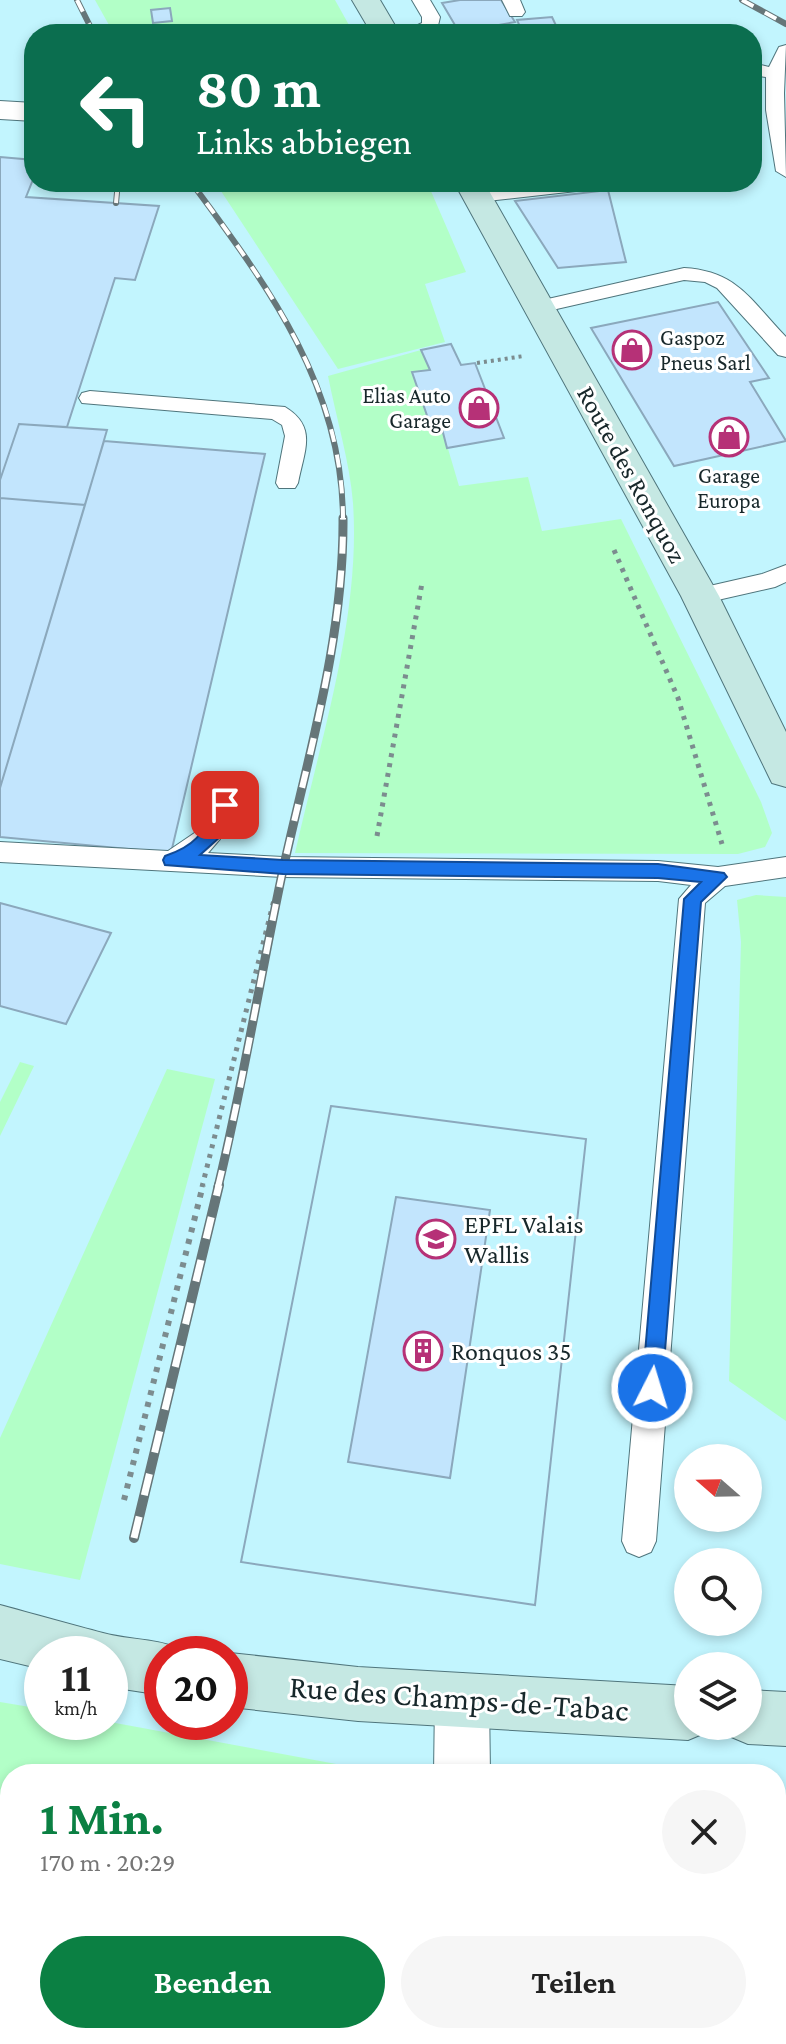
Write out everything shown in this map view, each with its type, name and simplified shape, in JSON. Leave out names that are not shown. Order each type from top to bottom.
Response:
[{"type":"street","points":[[366,0],[380,24]]},
{"type":"street","points":[[0,110],[24,111]]},
{"type":"street","name":"Route des Ronquoz","points":[[476,192],[700,596],[786,772]]},
{"type":"street","points":[[0,1632],[24,1638]]},
{"type":"street","name":"Rue des Champs-de-Tabac","points":[[248,1682],[358,1694],[674,1712]]},
{"type":"street","points":[[462,1700],[462,1764]]},
{"type":"street","points":[[762,1718],[786,1719]]},
{"type":"lane","points":[[421,0],[431,17],[431,24]]},
{"type":"lane","points":[[786,51],[776,74],[774,95],[786,171]]},
{"type":"lane","points":[[762,71],[776,74]]},
{"type":"lane","points":[[539,307],[684,274],[716,277],[786,350]]},
{"type":"lane","points":[[90,398],[277,412],[292,421],[296,436],[287,483]]},
{"type":"lane","points":[[700,596],[780,578]]},
{"type":"lane","points":[[171,860],[192,853],[214,832],[225,805]]},
{"type":"lane","points":[[0,852],[268,865],[658,871],[725,877],[786,867]]},
{"type":"lane","points":[[639,1541],[692,899],[725,877]]},
{"type":"path","points":[[477,363],[539,353]]},
{"type":"path","points":[[614,550],[678,698],[725,877]]},
{"type":"path","points":[[371,868],[422,583]]},
{"type":"path","points":[[124,1500],[278,883],[268,865]]},
{"type":"shaded area","points":[[0,0],[786,0],[786,1764],[0,1764]]},
{"type":"green space","points":[[95,0],[335,0],[348,24],[108,24]]},
{"type":"green space","points":[[222,192],[431,192],[466,272],[425,284],[445,342],[338,369]]},
{"type":"green space","points":[[421,350],[430,370],[412,373],[431,427],[441,425],[459,486],[528,477],[542,531],[621,519],[761,802],[772,833],[765,847],[738,854],[295,853],[336,679],[351,590],[353,503],[328,376]]},
{"type":"green space","points":[[756,895],[786,897],[786,1421],[729,1381],[741,942],[737,900]]},
{"type":"green space","points":[[20,1062],[34,1066],[0,1136],[0,1102]]},
{"type":"green space","points":[[167,1069],[215,1079],[80,1580],[0,1564],[0,1438]]},
{"type":"green space","points":[[0,1702],[24,1706],[24,1740],[128,1740],[128,1725],[144,1728],[144,1740],[207,1740],[336,1764],[0,1764]]},
{"type":"building","points":[[501,0],[515,22],[454,24],[442,3]]},
{"type":"building","points":[[170,8],[172,21],[153,23],[151,10]]},
{"type":"building","points":[[552,17],[555,24],[519,24],[517,20]]},
{"type":"building","points":[[0,157],[24,159],[26,197],[159,206],[135,280],[115,278],[67,427],[19,424],[0,480]]},
{"type":"building","points":[[608,192],[626,262],[558,268],[515,201]]},
{"type":"building","points":[[718,302],[769,378],[750,382],[786,441],[674,466],[591,328]]},
{"type":"building","points":[[451,344],[461,365],[475,363],[504,438],[447,448],[441,425],[431,427],[412,372],[430,370],[421,350]]},
{"type":"building","points":[[19,424],[107,430],[85,505],[0,498],[0,480]]},
{"type":"building","points":[[104,441],[265,454],[171,853],[0,837],[0,788]]},
{"type":"building","points":[[0,498],[85,505],[0,788]]},
{"type":"building","points":[[0,903],[111,933],[66,1024],[0,1006]]},
{"type":"building","name":"Ronquos 35","points":[[331,1106],[586,1139],[535,1605],[241,1562]],"holes":[[[396,1197],[490,1210],[450,1478],[348,1462]]]},
{"type":"building","name":"Ronquos 35","points":[[331,1106],[586,1139],[535,1605],[241,1562]]},
{"type":"railway","points":[[77,0],[89,24]]},
{"type":"railway","points":[[742,0],[786,24]]},
{"type":"railway","points":[[116,203],[117,192]]},
{"type":"railway","points":[[198,192],[272,299],[296,339],[315,381],[330,425],[340,471],[343,519]]},
{"type":"railway","points":[[218,1187],[284,865],[324,692],[338,606],[343,519]]},
{"type":"railway","points":[[134,1538],[219,1185]]},
{"type":"place","name":"Gaspoz Pneus Sarl","points":[[632,350]]},
{"type":"place","name":"Elias Auto Garage","points":[[479,408]]},
{"type":"place","name":"Garage Europa","points":[[729,437]]},
{"type":"place","name":"EPFL Valais Wallis","points":[[436,1239]]},
{"type":"place","name":"Ronquos 35","points":[[423,1351]]},
{"type":"route","points":[[225,805],[214,832],[192,853],[171,860],[283,867],[658,871],[718,877],[692,899],[652,1388]]}]
